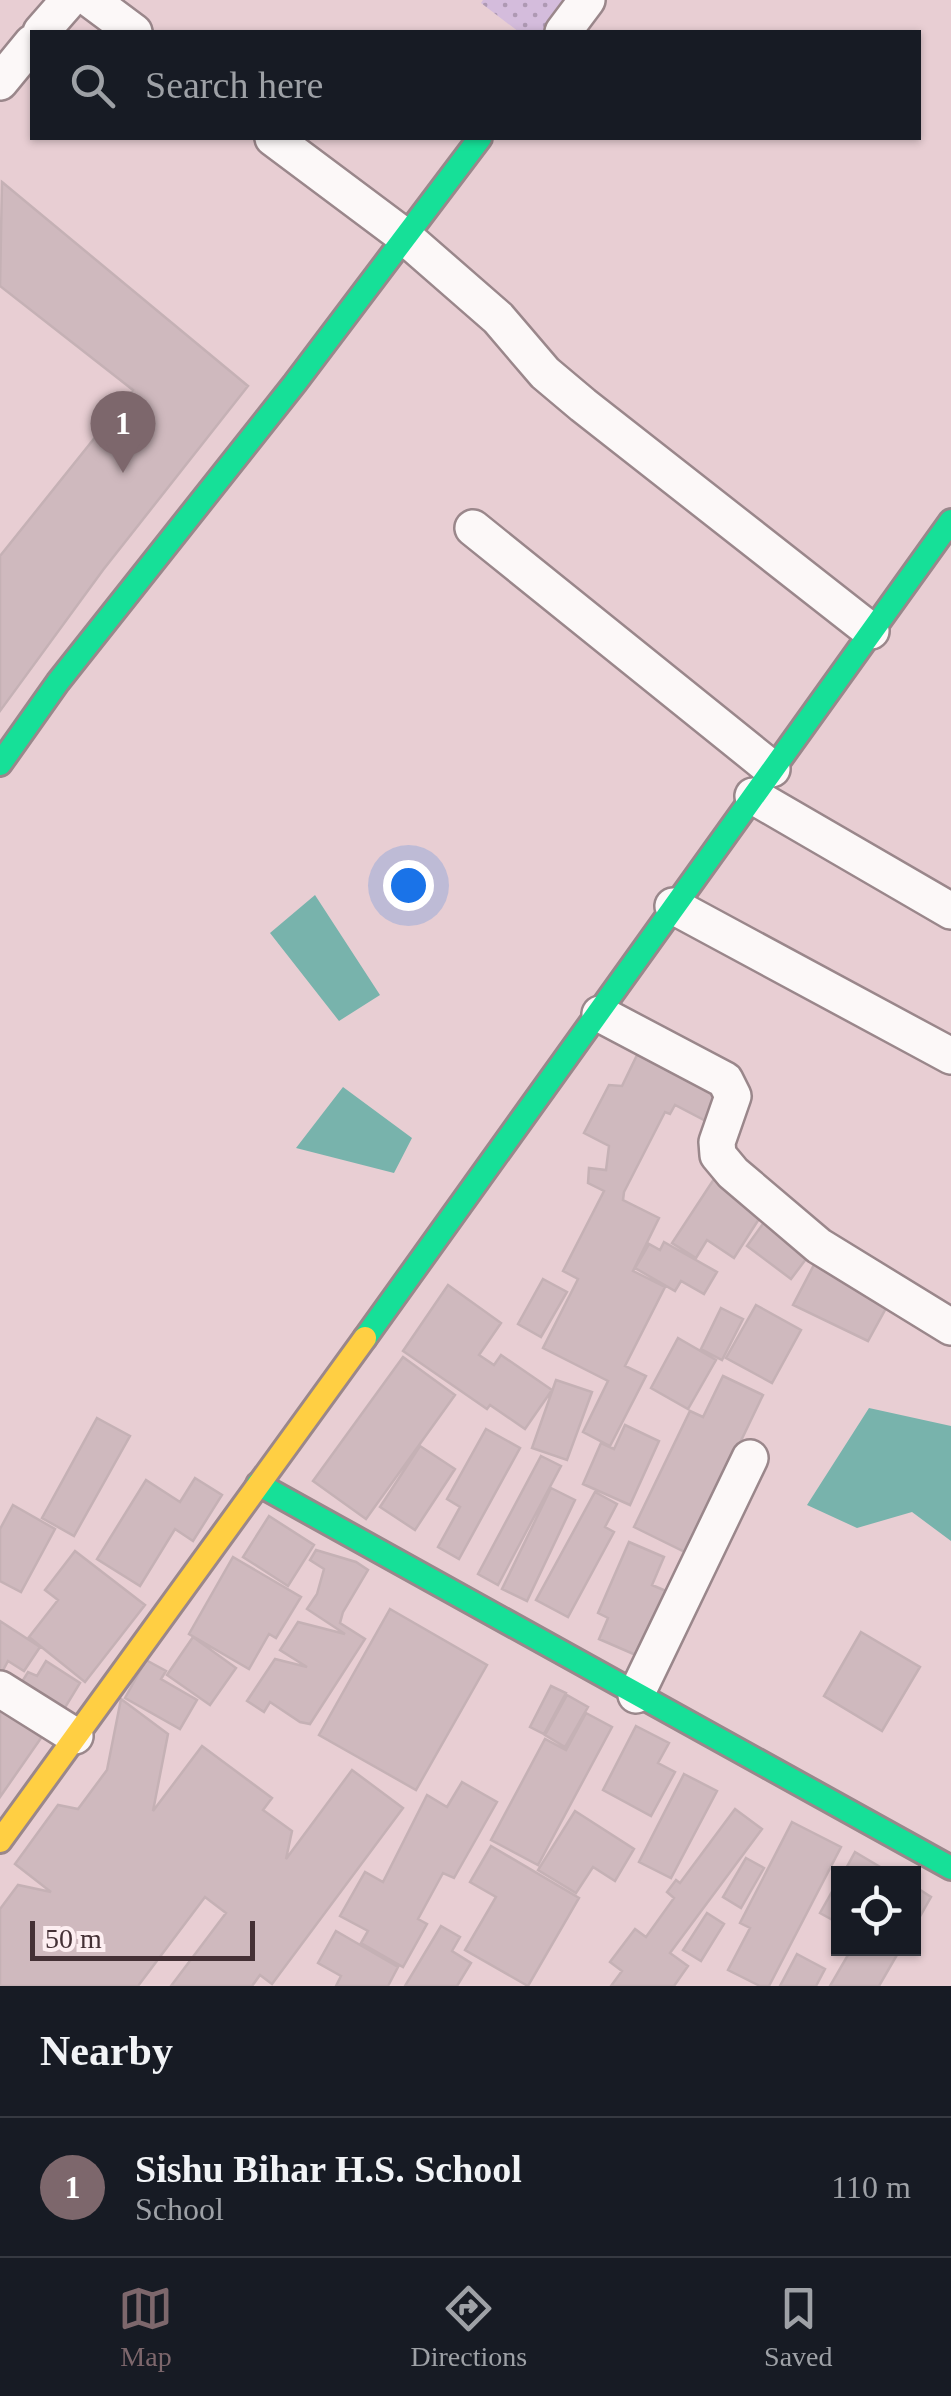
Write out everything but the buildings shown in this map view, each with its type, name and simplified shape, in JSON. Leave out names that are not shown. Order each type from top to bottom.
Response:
[{"type":"street","points":[[44,30],[68,0]]},
{"type":"street","points":[[90,0],[131,30]]},
{"type":"street","points":[[565,30],[588,0]]},
{"type":"street","points":[[0,82],[30,45]]},
{"type":"street","points":[[276,140],[404,236],[498,318],[545,373],[871,631]]},
{"type":"street","points":[[0,764],[58,682],[295,382],[478,140]]},
{"type":"street","points":[[0,1842],[949,526]]},
{"type":"street","points":[[473,528],[763,782],[951,910]]},
{"type":"street","points":[[673,906],[951,1056]]},
{"type":"street","points":[[600,1014],[725,1080],[733,1096],[717,1142],[723,1163],[818,1246],[951,1327]]},
{"type":"street","points":[[636,1695],[750,1458]]},
{"type":"street","points":[[258,1484],[951,1868]]},
{"type":"street","points":[[0,1689],[75,1736]]},
{"type":"shaded area","points":[[567,0],[544,30],[516,30],[481,3]]},
{"type":"water","points":[[315,895],[380,995],[339,1021],[270,933]]},
{"type":"water","points":[[343,1087],[412,1138],[394,1173],[296,1148]]},
{"type":"water","points":[[869,1408],[951,1426],[951,1541],[912,1512],[857,1528],[807,1505]]},
{"type":"traffic: fast","points":[[0,764],[58,682],[295,383],[478,140]]},
{"type":"traffic: fast","points":[[365,1338],[951,521]]},
{"type":"traffic: fast","points":[[258,1484],[951,1868]]},
{"type":"traffic: slow","points":[[0,1841],[365,1338]]},
{"type":"place","name":"Sishu Bihar H.S. School","points":[[123,473]]}]
